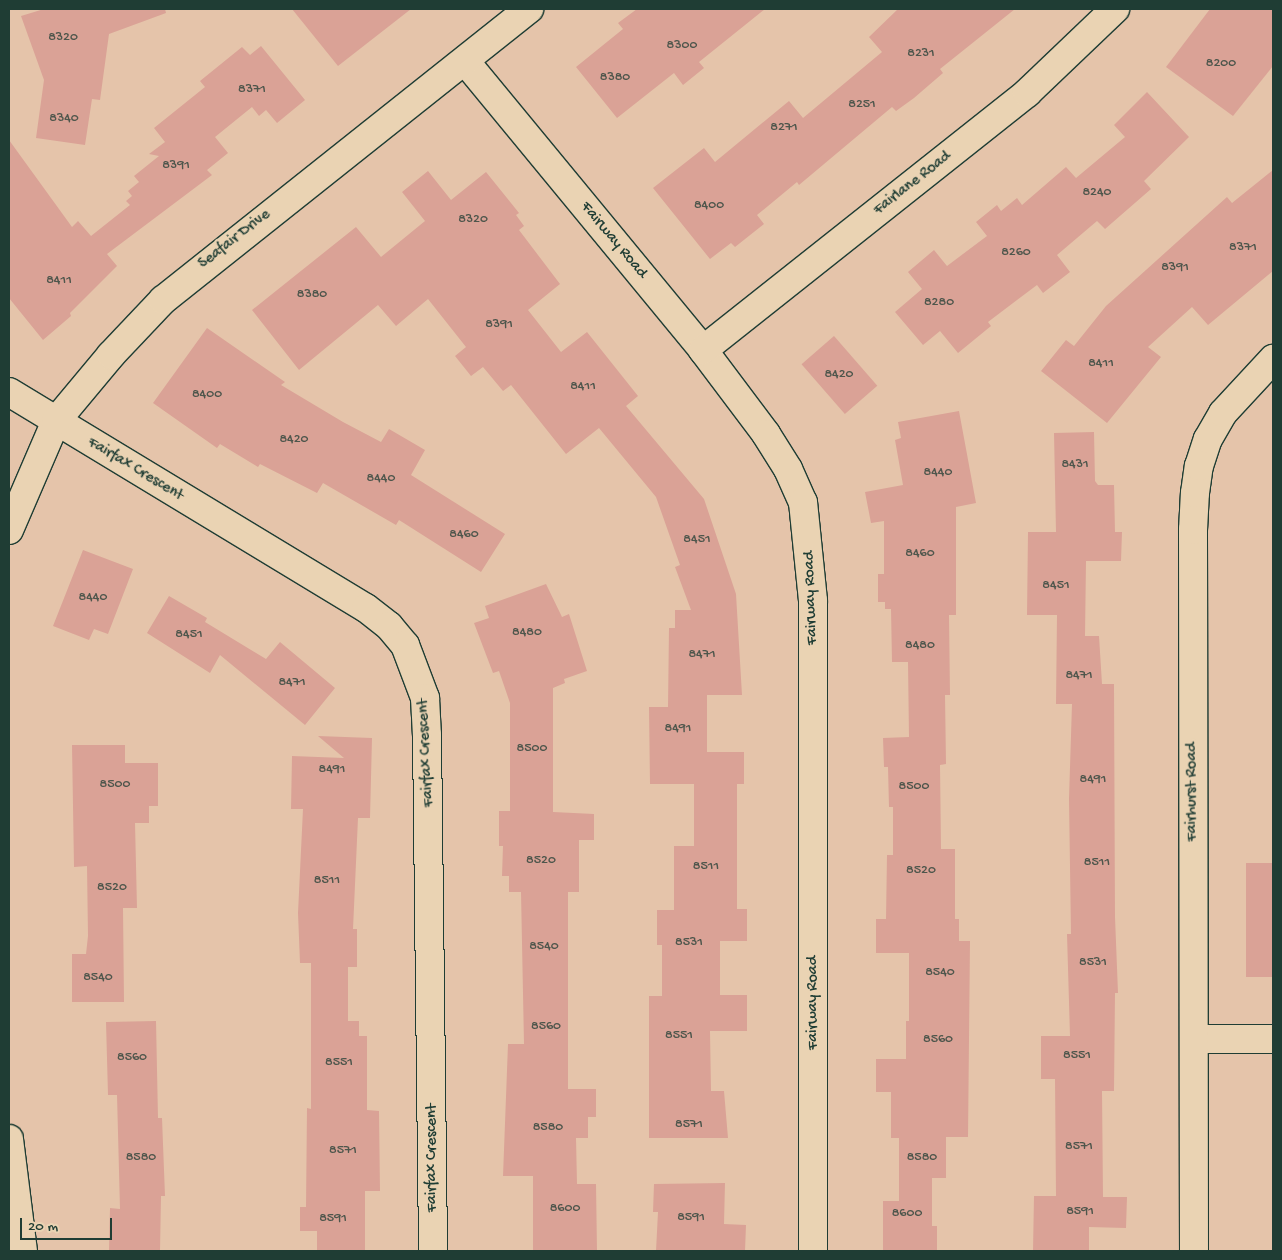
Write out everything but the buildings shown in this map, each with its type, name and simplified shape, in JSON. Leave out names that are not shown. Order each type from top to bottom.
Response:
[{"type":"street","name":"Seafair Drive","points":[[9,530],[56,422],[111,355],[177,288],[529,9]]},
{"type":"street","name":"Fairlane Road","points":[[703,350],[1027,93],[1115,9]]},
{"type":"street","name":"Fairway Road","points":[[465,61],[703,350],[788,469],[803,502],[808,529],[813,611],[813,1251]]},
{"type":"street","name":"Fairhurst Road","points":[[1194,1251],[1193,530],[1195,493],[1205,448],[1219,419],[1246,385],[1273,359]]},
{"type":"street","name":"Fairfax Crescent","points":[[9,392],[366,608],[389,626],[405,645],[417,670],[425,698],[429,790],[434,1251]]},
{"type":"street","points":[[1194,1039],[1273,1039]]},
{"type":"street","points":[[9,1139],[23,1251]]}]
